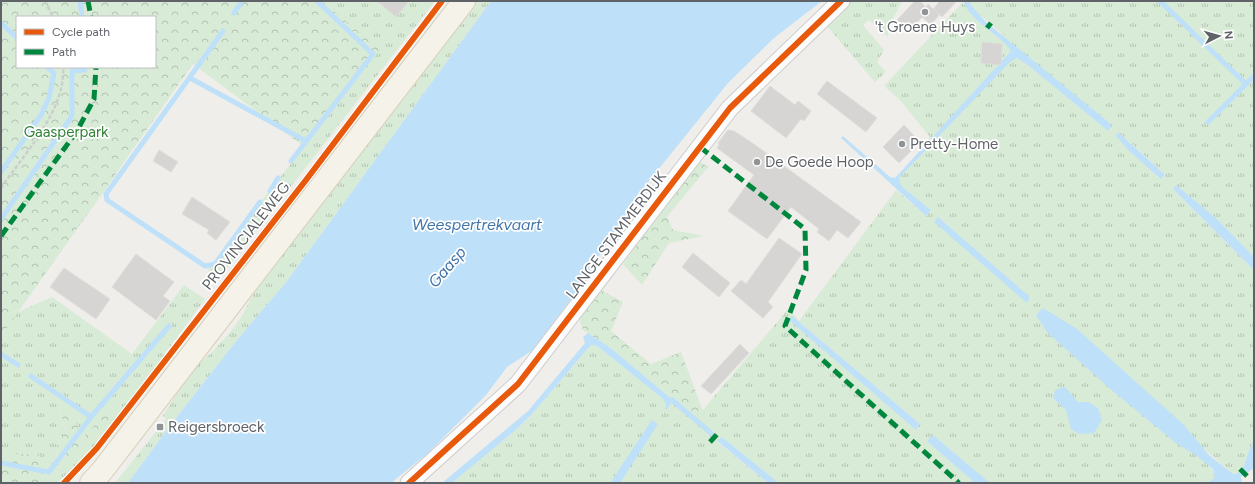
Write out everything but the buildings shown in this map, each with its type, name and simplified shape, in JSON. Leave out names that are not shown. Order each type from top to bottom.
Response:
[{"type":"main road","name":"PROVINCIALEWEG","points":[[96,479],[464,1]]},
{"type":"street","name":"LANGE STAMMERDIJK","points":[[410,483],[518,384],[730,108],[841,1]]},
{"type":"path","points":[[45,1],[52,16]]},
{"type":"path","points":[[1,188],[51,117],[64,78],[63,68]]},
{"type":"green space","name":"Gaasperpark","points":[[1,1],[322,1],[380,50],[303,146],[193,64],[1,336]]},
{"type":"green space","points":[[297,1],[197,46],[114,177],[18,312],[52,297],[132,354],[184,285],[205,299],[119,416],[112,411],[99,415],[92,429],[80,441],[58,410],[67,429],[57,446],[56,464],[15,454],[1,457],[1,194],[154,68],[156,68],[156,17]]},
{"type":"green space","points":[[322,1],[435,1],[219,279],[208,270],[379,50]]},
{"type":"green space","points":[[472,1],[491,1],[287,281],[237,340],[169,427],[128,483],[115,483],[166,419],[163,416],[196,362],[199,364],[216,348],[237,323],[253,293]]},
{"type":"green space","points":[[850,1],[902,1],[889,27],[888,37],[869,20],[863,25],[884,50],[877,62],[886,72],[875,82],[826,25]]},
{"type":"green space","points":[[972,1],[1254,1],[1254,257],[1217,219],[1176,185],[1173,189],[1254,270],[1254,443],[1248,452],[1244,467],[1238,473],[1233,474],[1201,446],[1176,443],[1205,461],[1210,466],[1215,477],[1208,483],[990,483],[933,435],[928,441],[975,483],[777,483],[722,437],[717,442],[768,483],[620,483],[653,420],[610,483],[452,483],[517,429],[533,413],[591,345],[597,346],[662,398],[666,404],[665,409],[667,410],[673,400],[696,418],[789,308],[799,321],[896,190],[926,216],[931,210],[900,186],[899,178],[930,137],[900,100],[884,86],[963,2],[972,15],[1008,39],[972,8],[970,4]],"holes":[[[1118,133],[1132,144],[1165,175],[1161,179]],[[938,217],[1030,297],[1026,302]],[[792,316],[920,424],[916,430],[862,383]]]},
{"type":"green space","points":[[699,161],[708,167],[667,217],[673,230],[704,236],[669,243],[642,285],[623,264]]},
{"type":"green space","points":[[601,290],[623,302],[611,331],[651,364],[681,352],[703,411],[696,419],[612,349],[583,330],[578,316]]},
{"type":"green space","points":[[58,409],[75,415],[80,441],[92,429],[99,415],[112,411],[119,416],[90,452],[80,450],[56,470],[45,483],[1,483],[1,457],[15,454],[35,454],[56,464],[57,446],[67,429]]},
{"type":"green space","points":[[80,450],[90,452],[57,483],[45,483],[56,470]]},
{"type":"water","name":"Weespertrekvaart","points":[[491,1],[822,1],[774,38],[728,83],[637,196],[577,291],[533,350],[507,367],[486,395],[428,453],[391,483],[128,483],[169,427],[237,340],[287,281]]},
{"type":"water","points":[[964,1],[972,1],[970,4],[986,22],[1112,125],[1108,131],[1028,65],[1017,58],[1010,62],[899,178],[901,186],[931,210],[926,216],[841,138],[843,136],[890,177],[895,178],[1011,51],[1000,39],[971,14]]},
{"type":"water","points":[[1118,132],[1165,175],[1161,179],[1128,150],[1116,136]]},
{"type":"water","points":[[1176,185],[1217,219],[1254,257],[1254,270],[1173,189]]},
{"type":"water","points":[[938,217],[1030,297],[1027,303],[934,222]]},
{"type":"water","points":[[1043,308],[1077,329],[1184,425],[1209,455],[1233,474],[1241,471],[1248,452],[1254,443],[1254,468],[1241,477],[1242,483],[1208,483],[1215,477],[1213,469],[1197,456],[1176,443],[1109,388],[1047,332],[1036,315]]},
{"type":"water","points":[[792,316],[920,424],[916,430],[789,320]]},
{"type":"water","points":[[588,333],[612,349],[673,400],[667,410],[665,409],[666,404],[662,398],[597,346],[591,345],[533,413],[517,429],[452,483],[442,483],[528,411],[585,343],[583,337]]},
{"type":"water","points":[[1065,387],[1078,402],[1088,402],[1098,408],[1102,420],[1094,433],[1079,434],[1071,429],[1066,410],[1053,398],[1055,390]]},
{"type":"water","points":[[652,420],[658,424],[620,483],[610,483]]},
{"type":"water","points":[[933,435],[990,483],[975,483],[927,441]]},
{"type":"water","points":[[722,437],[777,483],[768,483],[717,441]]},
{"type":"waterway","points":[[80,1],[82,16]]},
{"type":"waterway","points":[[234,13],[242,1]]},
{"type":"waterway","points":[[291,161],[373,54],[317,1]]},
{"type":"waterway","points":[[1160,1],[1246,84]]},
{"type":"waterway","points":[[1,23],[16,37]]},
{"type":"waterway","points":[[223,31],[106,194],[107,200],[205,266],[215,264],[260,202]]},
{"type":"waterway","points":[[1,172],[41,115],[49,98],[54,73],[48,68]]},
{"type":"waterway","points":[[1,219],[70,119],[72,114],[72,71],[85,70],[85,68]]},
{"type":"waterway","points":[[1208,122],[1254,76]]},
{"type":"waterway","points":[[190,78],[306,141]]},
{"type":"waterway","points":[[270,191],[278,178]]},
{"type":"waterway","points":[[1,463],[49,472],[91,417],[169,326]]},
{"type":"waterway","points":[[1,354],[18,365]]},
{"type":"waterway","points":[[31,376],[91,417]]},
{"type":"waterway","points":[[672,400],[711,433]]},
{"type":"marked path","points":[[88,1],[91,16]]},
{"type":"marked path","points":[[987,28],[991,23]]},
{"type":"marked path","points":[[1,236],[77,131],[94,99],[96,68]]},
{"type":"marked path","points":[[700,147],[805,229],[806,270],[785,326],[959,483]]},
{"type":"marked path","points":[[710,442],[719,432]]},
{"type":"marked path","points":[[1240,469],[1247,476]]},
{"type":"cycle path","points":[[64,483],[97,448],[306,180],[442,1]]},
{"type":"cycle path","points":[[409,483],[518,384],[730,108],[841,1]]},
{"type":"place","name":"'t Groene Huys","points":[[925,12]]},
{"type":"place","name":"Pretty-Home","points":[[902,144]]},
{"type":"place","name":"De Goede Hoop","points":[[757,162]]},
{"type":"place","name":"Reigersbroeck","points":[[160,427]]},
{"type":"water label","name":"Gaasp","points":[[447,267]]}]
